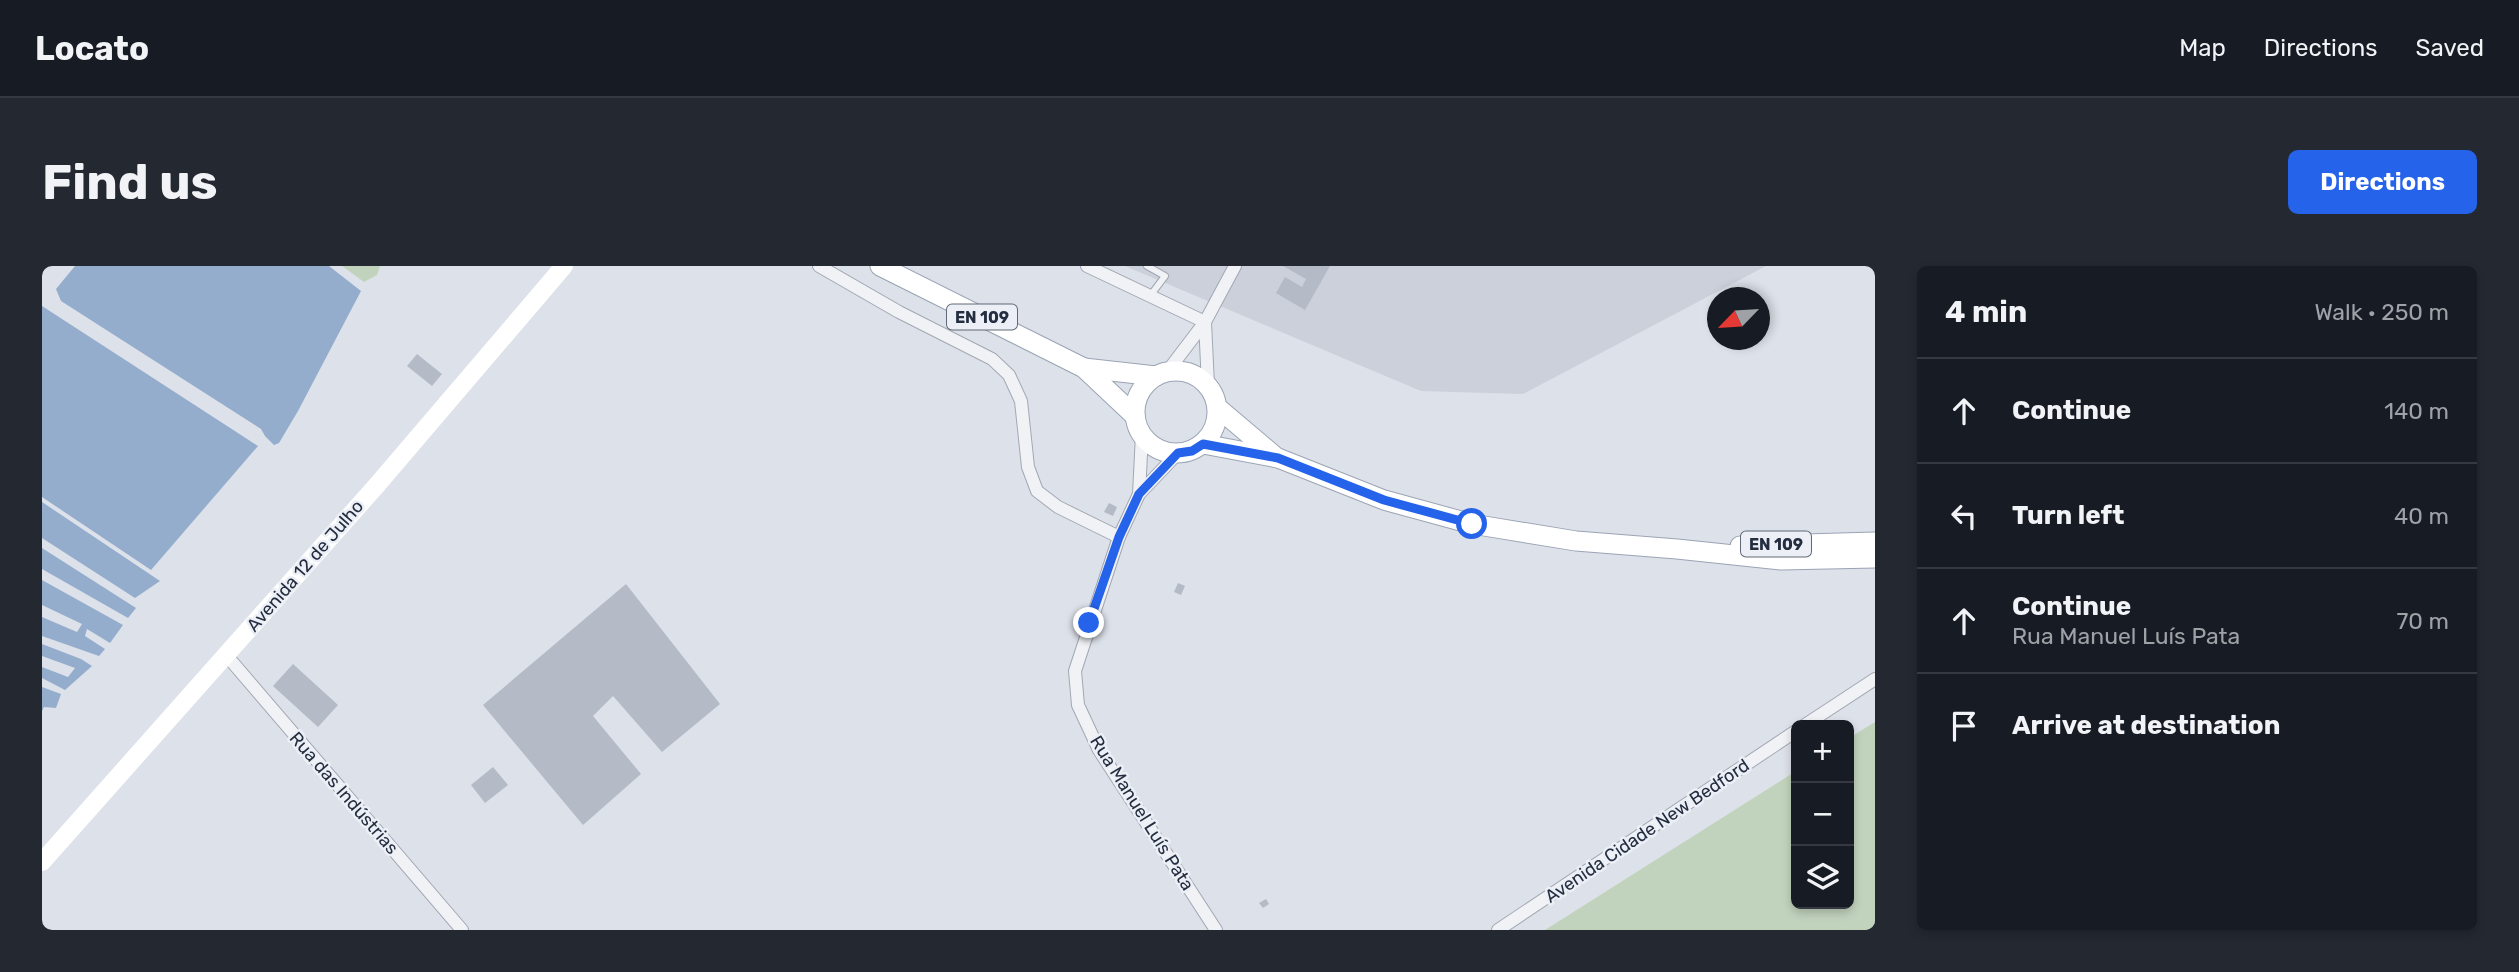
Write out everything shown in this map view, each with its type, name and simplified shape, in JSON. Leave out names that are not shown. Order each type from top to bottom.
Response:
[{"type":"main road","name":"Avenida 12 de Julho","points":[[42,862],[227,656],[564,266]]},
{"type":"main road","name":"EN 109","points":[[880,266],[1084,368]]},
{"type":"main road","points":[[1084,368],[1161,374],[1189,373],[1208,385],[1214,396],[1218,408],[1212,434],[1192,451],[1178,453],[1158,448],[1084,368]]},
{"type":"main road","points":[[1138,425],[1140,392],[1147,383],[1161,374]]},
{"type":"main road","points":[[1218,408],[1278,458]]},
{"type":"main road","points":[[1203,444],[1278,458]]},
{"type":"main road","name":"EN 109","points":[[1278,458],[1384,500],[1472,524],[1576,541],[1781,560],[1875,558]]},
{"type":"main road","name":"EN 109","points":[[1677,549],[1875,542]]},
{"type":"street","points":[[819,266],[899,312],[992,359],[1009,375],[1021,401],[1028,467],[1037,491],[1058,507],[1119,537]]},
{"type":"street","points":[[1087,266],[1205,322]]},
{"type":"street","points":[[1161,374],[1205,322],[1235,266]]},
{"type":"street","points":[[1205,322],[1208,385]]},
{"type":"street","points":[[1138,425],[1139,494]]},
{"type":"street","points":[[1139,494],[1178,453]]},
{"type":"street","name":"Rua Manuel Luís Pata","points":[[1139,494],[1119,537],[1075,671],[1078,705],[1099,750],[1216,930]]},
{"type":"street","name":"Rua das Indústrias","points":[[227,656],[462,930]]},
{"type":"street","points":[[1813,720],[1875,679]]},
{"type":"street","name":"Avenida Cidade New Bedford","points":[[1498,930],[1791,734]]},
{"type":"lane","points":[[1147,266],[1165,276],[1150,296]]},
{"type":"shaded area","points":[[1125,266],[1766,266],[1726,287],[1707,287],[1707,297],[1523,394],[1421,391]]},
{"type":"green space","points":[[342,266],[380,266],[377,275],[364,282]]},
{"type":"green space","points":[[1875,722],[1875,930],[1545,930],[1791,774],[1791,909],[1854,909],[1854,735]]},
{"type":"water","points":[[75,266],[329,266],[361,291],[298,411],[279,443],[274,445],[261,429],[61,301],[56,289]]},
{"type":"water","points":[[42,306],[258,446],[151,570],[42,497]]},
{"type":"water","points":[[42,502],[160,581],[135,598],[42,538]]},
{"type":"water","points":[[42,548],[136,608],[128,618],[42,569]]},
{"type":"water","points":[[42,580],[123,625],[110,643],[87,629],[85,636],[105,649],[99,656],[42,636],[42,617],[77,632],[82,624],[42,605]]},
{"type":"water","points":[[42,644],[92,666],[65,690],[42,678],[42,667],[68,677],[75,668],[42,656]]},
{"type":"water","points":[[42,687],[61,694],[56,708],[44,707],[42,711]]},
{"type":"building","points":[[1283,266],[1330,266],[1305,310],[1276,293],[1285,277],[1302,287],[1306,279]]},
{"type":"building","points":[[417,354],[442,374],[432,386],[407,366]]},
{"type":"building","points":[[1109,503],[1117,507],[1113,516],[1104,512]]},
{"type":"building","points":[[1178,583],[1185,586],[1181,595],[1174,592]]},
{"type":"building","points":[[626,584],[720,704],[662,752],[613,696],[593,716],[641,774],[583,825],[483,705]]},
{"type":"building","points":[[293,664],[338,705],[318,727],[273,686]]},
{"type":"building","points":[[493,767],[508,785],[485,803],[471,785]]},
{"type":"building","points":[[1266,899],[1269,904],[1263,908],[1259,903]]},
{"type":"route","points":[[1089,623],[1119,537],[1139,494],[1178,453],[1192,451],[1203,444],[1278,458],[1384,500],[1472,524]]}]
